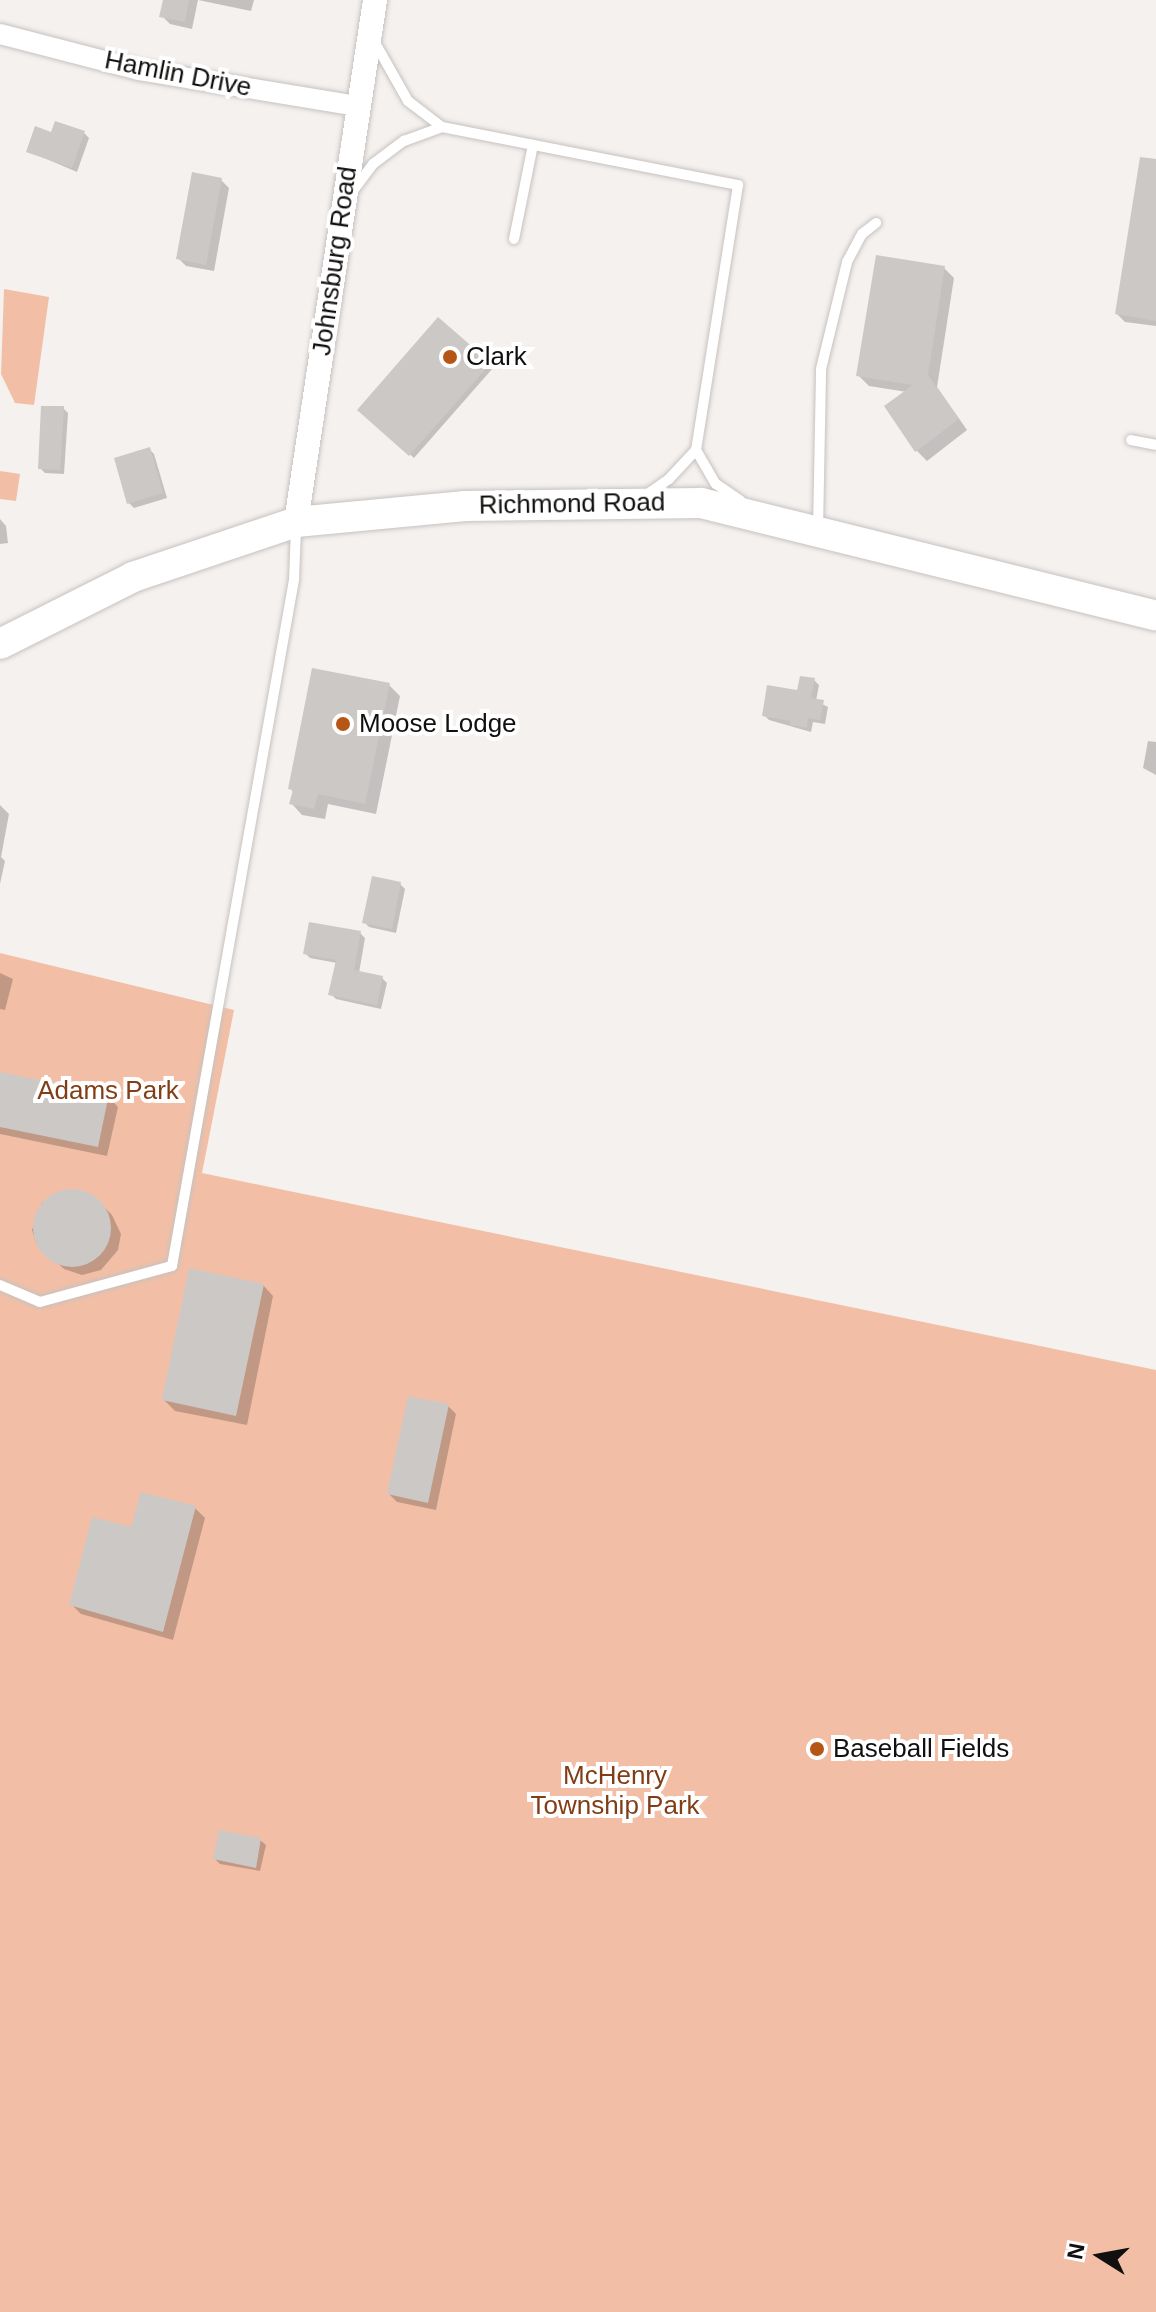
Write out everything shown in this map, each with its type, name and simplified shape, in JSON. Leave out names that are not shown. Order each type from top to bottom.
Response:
[{"type":"main road","name":"Richmond Road","points":[[0,644],[133,577],[296,522],[465,506],[701,503],[1156,616]]},
{"type":"street","name":"Johnsburg Road","points":[[296,522],[375,0]]},
{"type":"street","name":"Hamlin Drive","points":[[0,34],[139,70],[357,106]]},
{"type":"lane","points":[[369,32],[408,101],[442,127],[738,185],[696,450],[669,479],[633,504]]},
{"type":"lane","points":[[343,204],[383,157],[404,141],[442,127]]},
{"type":"lane","points":[[514,239],[533,145]]},
{"type":"lane","points":[[818,532],[821,369],[847,262],[862,234],[876,223]]},
{"type":"lane","points":[[1131,440],[1156,445]]},
{"type":"lane","points":[[696,450],[716,484],[768,520]]},
{"type":"lane","points":[[0,1285],[40,1302],[172,1266],[294,580],[296,522]]},
{"type":"green space","points":[[4,289],[49,297],[34,405],[15,403],[1,374]]},
{"type":"green space","points":[[0,471],[20,474],[16,501],[0,499]]},
{"type":"green space","name":"McHenry Township Park","points":[[0,953],[234,1010],[202,1173],[1156,1370],[1156,2312],[0,2312]]},
{"type":"building","points":[[163,0],[189,0],[185,22],[159,17]]},
{"type":"building","points":[[55,121],[85,131],[72,168],[26,152],[35,126],[51,132]]},
{"type":"building","points":[[1140,157],[1156,159],[1156,321],[1115,314]]},
{"type":"building","points":[[192,172],[222,178],[206,265],[176,259]]},
{"type":"building","points":[[876,255],[945,266],[928,375],[959,419],[915,452],[884,406],[913,385],[856,376]]},
{"type":"building","points":[[438,317],[491,363],[409,456],[357,410]]},
{"type":"building","points":[[41,406],[64,406],[60,470],[38,469]]},
{"type":"building","points":[[150,447],[163,493],[127,504],[114,458]]},
{"type":"building","points":[[312,668],[390,683],[365,804],[318,794],[314,809],[289,804],[293,790],[288,789]]},
{"type":"building","points":[[800,676],[815,678],[811,698],[824,700],[820,720],[808,718],[807,728],[790,725],[791,721],[762,716],[767,685],[797,690]]},
{"type":"building","points":[[372,876],[401,882],[392,929],[362,923]]},
{"type":"building","points":[[309,922],[361,931],[354,970],[383,976],[377,1005],[328,995],[336,960],[303,954]]},
{"type":"building","points":[[0,1072],[109,1094],[98,1147],[0,1127]]},
{"type":"building","points":[[64,1189],[80,1189],[94,1195],[105,1206],[111,1228],[105,1250],[94,1261],[80,1267],[64,1267],[50,1261],[39,1250],[33,1236],[33,1220],[39,1206],[50,1195]]},
{"type":"building","points":[[189,1268],[264,1284],[236,1416],[162,1400]]},
{"type":"building","points":[[408,1396],[449,1404],[428,1503],[387,1494]]},
{"type":"building","points":[[141,1492],[196,1506],[163,1632],[69,1605],[92,1517],[131,1527]]},
{"type":"building","points":[[219,1830],[261,1838],[256,1868],[213,1859]]},
{"type":"place","name":"Clark","points":[[450,357]]},
{"type":"place","name":"Moose Lodge","points":[[343,724]]},
{"type":"place","name":"Baseball Fields","points":[[817,1749]]},
{"type":"park label","name":"Adams Park","points":[[108,1091]]}]
